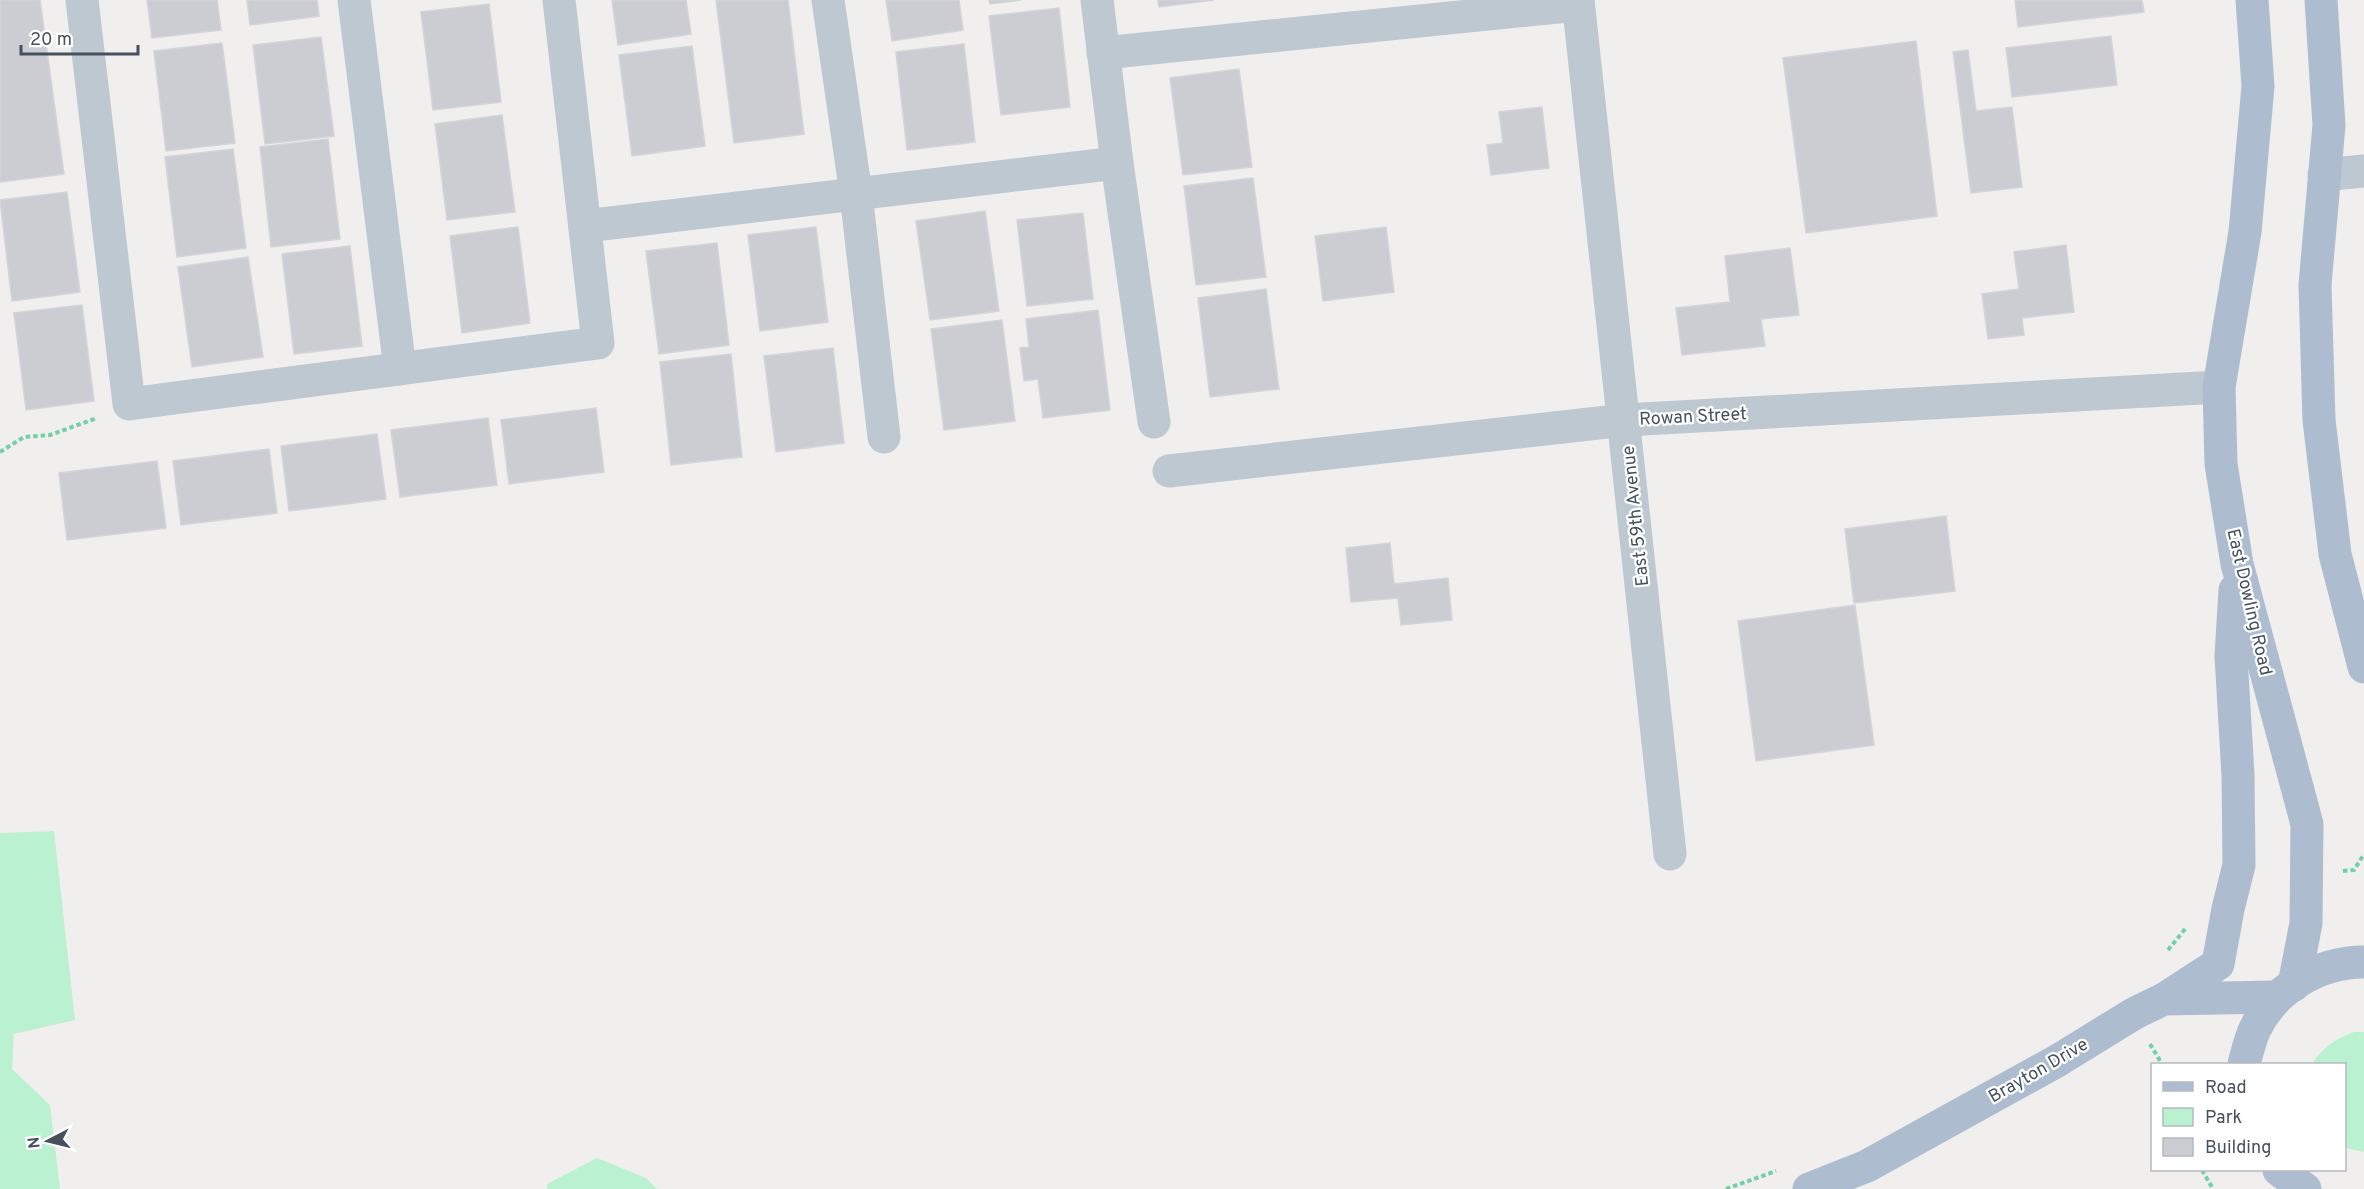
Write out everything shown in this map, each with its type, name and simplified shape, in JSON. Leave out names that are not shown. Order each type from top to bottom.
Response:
[{"type":"main road","name":"East Dowling Road","points":[[2252,0],[2257,97],[2245,232],[2219,387],[2221,464],[2237,564],[2307,824],[2306,923],[2285,991]]},
{"type":"main road","points":[[2321,0],[2329,125],[2315,285],[2319,420],[2335,554],[2364,667]]},
{"type":"main road","points":[[2164,999],[2218,964],[2239,865],[2238,775],[2230,656],[2237,564]]},
{"type":"main road","points":[[2245,1063],[2255,1029],[2285,991],[2308,974],[2344,962],[2364,962]]},
{"type":"main road","name":"Brayton Drive","points":[[1809,1189],[1867,1166],[2057,1061],[2134,1013],[2164,999],[2285,991]]},
{"type":"main road","points":[[2279,1171],[2289,1189]]},
{"type":"main road","points":[[2279,1171],[2305,1189]]},
{"type":"street","points":[[82,0],[129,404],[598,343],[559,0]]},
{"type":"street","points":[[354,0],[399,369]]},
{"type":"street","points":[[828,0],[856,194],[884,437]]},
{"type":"street","points":[[1097,0],[1117,163],[1154,422]]},
{"type":"street","points":[[1103,52],[1578,2]]},
{"type":"street","name":"East 59th Avenue","points":[[1578,2],[1625,420],[1670,854]]},
{"type":"street","points":[[585,226],[1117,163]]},
{"type":"street","points":[[2324,175],[2364,171]]},
{"type":"street","name":"Rowan Street","points":[[1169,471],[1625,420],[2219,387]]},
{"type":"path","points":[[0,452],[24,437],[50,435],[135,404]]},
{"type":"path","points":[[2334,872],[2354,870],[2364,854]]},
{"type":"path","points":[[2164,954],[2191,920]]},
{"type":"path","points":[[2144,1034],[2161,1063]]},
{"type":"path","points":[[2203,1171],[2213,1189]]},
{"type":"green space","points":[[54,831],[75,1020],[14,1034],[12,1069],[50,1105],[60,1189],[0,1189],[0,833]]},
{"type":"green space","points":[[2354,1032],[2364,1032],[2364,1152],[2346,1148],[2346,1063],[2313,1063],[2330,1044]]},
{"type":"green space","points":[[597,1158],[646,1178],[657,1189],[547,1189],[547,1184]]},
{"type":"building","points":[[0,0],[40,0],[64,174],[0,182]]},
{"type":"building","points":[[147,0],[217,0],[221,30],[152,38]]},
{"type":"building","points":[[247,0],[317,0],[319,16],[250,25]]},
{"type":"building","points":[[612,0],[686,0],[691,34],[618,45]]},
{"type":"building","points":[[716,0],[788,0],[804,134],[734,143]]},
{"type":"building","points":[[886,0],[959,0],[963,30],[892,41]]},
{"type":"building","points":[[989,0],[1021,0],[990,4]]},
{"type":"building","points":[[1158,0],[1214,0],[1159,7]]},
{"type":"building","points":[[2015,0],[2142,0],[2144,12],[2018,27]]},
{"type":"building","points":[[489,4],[501,102],[433,110],[421,12]]},
{"type":"building","points":[[1059,8],[1070,107],[1001,115],[989,16]]},
{"type":"building","points":[[2111,36],[2117,85],[2012,97],[2006,48]]},
{"type":"building","points":[[321,37],[334,136],[265,144],[253,45]]},
{"type":"building","points":[[1916,41],[1937,216],[1806,233],[1783,58]]},
{"type":"building","points":[[222,43],[235,143],[166,151],[154,51]]},
{"type":"building","points":[[964,44],[975,142],[907,150],[896,52]]},
{"type":"building","points":[[692,46],[705,146],[632,156],[619,55]]},
{"type":"building","points":[[1968,50],[1976,111],[2012,107],[2022,187],[1971,193],[1953,52]]},
{"type":"building","points":[[1239,69],[1252,167],[1183,175],[1170,78]]},
{"type":"building","points":[[1542,107],[1549,168],[1491,175],[1487,145],[1503,143],[1499,112]]},
{"type":"building","points":[[502,115],[515,212],[447,220],[435,124]]},
{"type":"building","points":[[328,139],[340,239],[271,247],[260,147]]},
{"type":"building","points":[[233,149],[246,248],[177,257],[165,157]]},
{"type":"building","points":[[1253,178],[1266,277],[1196,285],[1184,186]]},
{"type":"building","points":[[67,192],[80,292],[12,301],[0,200]]},
{"type":"building","points":[[985,211],[999,311],[930,320],[916,221]]},
{"type":"building","points":[[1083,213],[1093,299],[1027,306],[1017,220]]},
{"type":"building","points":[[518,227],[530,323],[462,333],[450,236]]},
{"type":"building","points":[[816,227],[828,322],[760,331],[748,235]]},
{"type":"building","points":[[1386,227],[1394,292],[1323,301],[1315,236]]},
{"type":"building","points":[[717,243],[729,345],[659,354],[646,251]]},
{"type":"building","points":[[2066,245],[2074,312],[2022,318],[2024,335],[1988,339],[1982,294],[2019,289],[2014,252]]},
{"type":"building","points":[[350,246],[362,346],[294,354],[282,254]]},
{"type":"building","points":[[1790,248],[1799,315],[1761,319],[1765,346],[1682,355],[1676,308],[1730,302],[1725,256]]},
{"type":"building","points":[[248,257],[263,357],[192,367],[178,267]]},
{"type":"building","points":[[1266,289],[1279,389],[1210,397],[1198,298]]},
{"type":"building","points":[[82,305],[94,401],[26,410],[14,313]]},
{"type":"building","points":[[1098,310],[1110,410],[1043,418],[1038,379],[1024,381],[1020,348],[1029,347],[1026,319]]},
{"type":"building","points":[[1002,320],[1015,421],[944,430],[931,329]]},
{"type":"building","points":[[833,348],[844,443],[776,452],[764,356]]},
{"type":"building","points":[[731,354],[742,457],[671,465],[660,362]]},
{"type":"building","points":[[596,408],[604,472],[509,484],[501,420]]},
{"type":"building","points":[[488,418],[497,485],[400,497],[391,430]]},
{"type":"building","points":[[377,434],[386,499],[289,511],[281,446]]},
{"type":"building","points":[[269,449],[277,513],[181,525],[173,461]]},
{"type":"building","points":[[157,461],[166,528],[67,540],[59,473]]},
{"type":"building","points":[[1946,516],[1955,591],[1854,603],[1845,529]]},
{"type":"building","points":[[1390,543],[1394,584],[1448,578],[1452,620],[1401,625],[1398,598],[1351,602],[1346,548]]},
{"type":"building","points":[[1855,605],[1874,745],[1756,761],[1738,621]]}]
